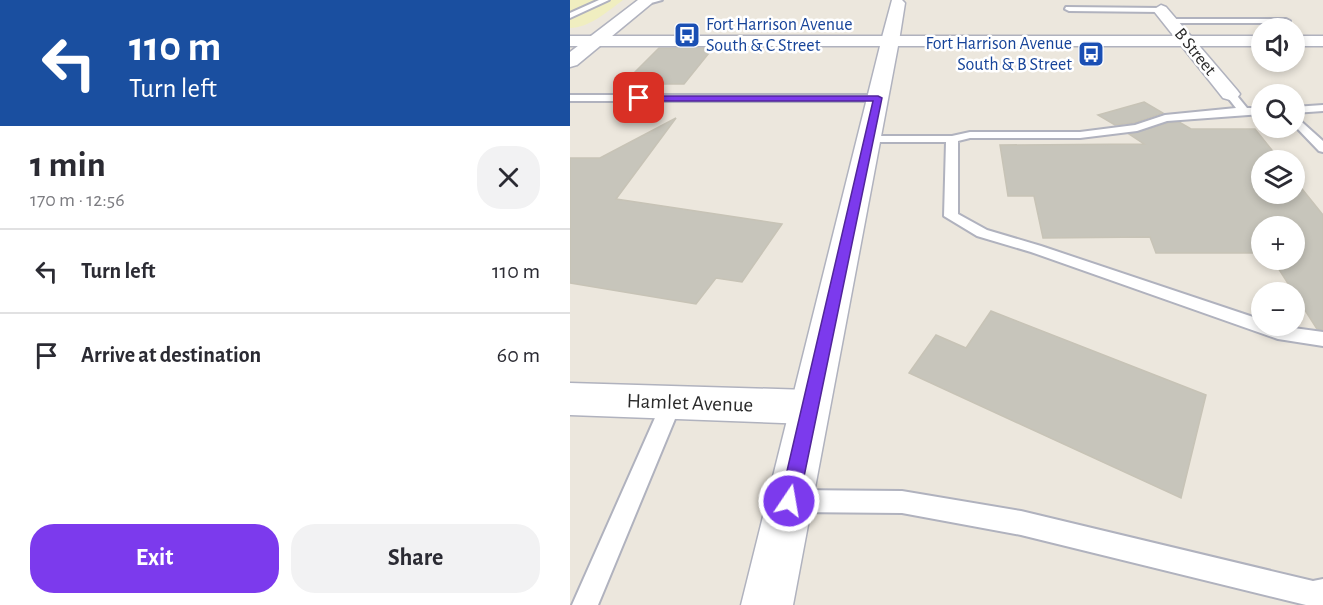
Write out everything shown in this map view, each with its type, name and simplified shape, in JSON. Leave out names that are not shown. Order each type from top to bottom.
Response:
[{"type":"street","points":[[570,61],[651,2]]},
{"type":"street","points":[[767,605],[897,2]]},
{"type":"street","name":"B Street","points":[[1166,15],[1230,94]]},
{"type":"street","points":[[570,41],[1251,41]]},
{"type":"street","points":[[1305,41],[1323,41]]},
{"type":"street","name":"Hamlet Avenue","points":[[570,399],[809,406]]},
{"type":"lane","points":[[570,16],[605,0]]},
{"type":"lane","points":[[1069,9],[1251,19]]},
{"type":"lane","points":[[1230,94],[1244,111]]},
{"type":"lane","points":[[570,98],[878,98]]},
{"type":"lane","points":[[1305,109],[1323,108]]},
{"type":"lane","points":[[869,139],[952,139],[970,135],[1080,135],[1137,128],[1165,118],[1251,111]]},
{"type":"lane","points":[[1305,129],[1323,148]]},
{"type":"lane","points":[[952,139],[951,216],[961,222],[982,233],[1036,249],[1284,334],[1323,339]]},
{"type":"lane","points":[[585,605],[672,402]]},
{"type":"lane","points":[[789,501],[902,502],[1021,523],[1313,594],[1323,592]]},
{"type":"sand","points":[[570,0],[623,0],[591,22],[570,28]]},
{"type":"building","points":[[659,48],[713,48],[684,84],[623,84]]},
{"type":"building","points":[[1144,102],[1163,113],[1134,123],[1115,125],[1098,115]]},
{"type":"building","points":[[676,118],[616,199],[782,224],[742,282],[716,278],[696,304],[570,283],[570,158],[600,158]]},
{"type":"building","points":[[1179,122],[1191,129],[1251,129],[1251,138],[1262,138],[1272,150],[1251,150],[1251,204],[1305,204],[1305,193],[1323,215],[1323,330],[1317,329],[1305,310],[1305,282],[1287,282],[1279,270],[1305,270],[1305,216],[1251,216],[1251,253],[1156,253],[1150,237],[1043,238],[1034,196],[1008,196],[1000,145],[1144,144],[1129,134],[1167,123]]},
{"type":"building","points":[[991,311],[1206,395],[1181,498],[909,373],[936,335],[966,348]]},
{"type":"place","name":"Fort Harrison Avenue South & C Street","points":[[687,35]]},
{"type":"place","name":"Fort Harrison Avenue South & B Street","points":[[1091,54]]},
{"type":"route","points":[[639,98],[878,98],[789,501]]}]
